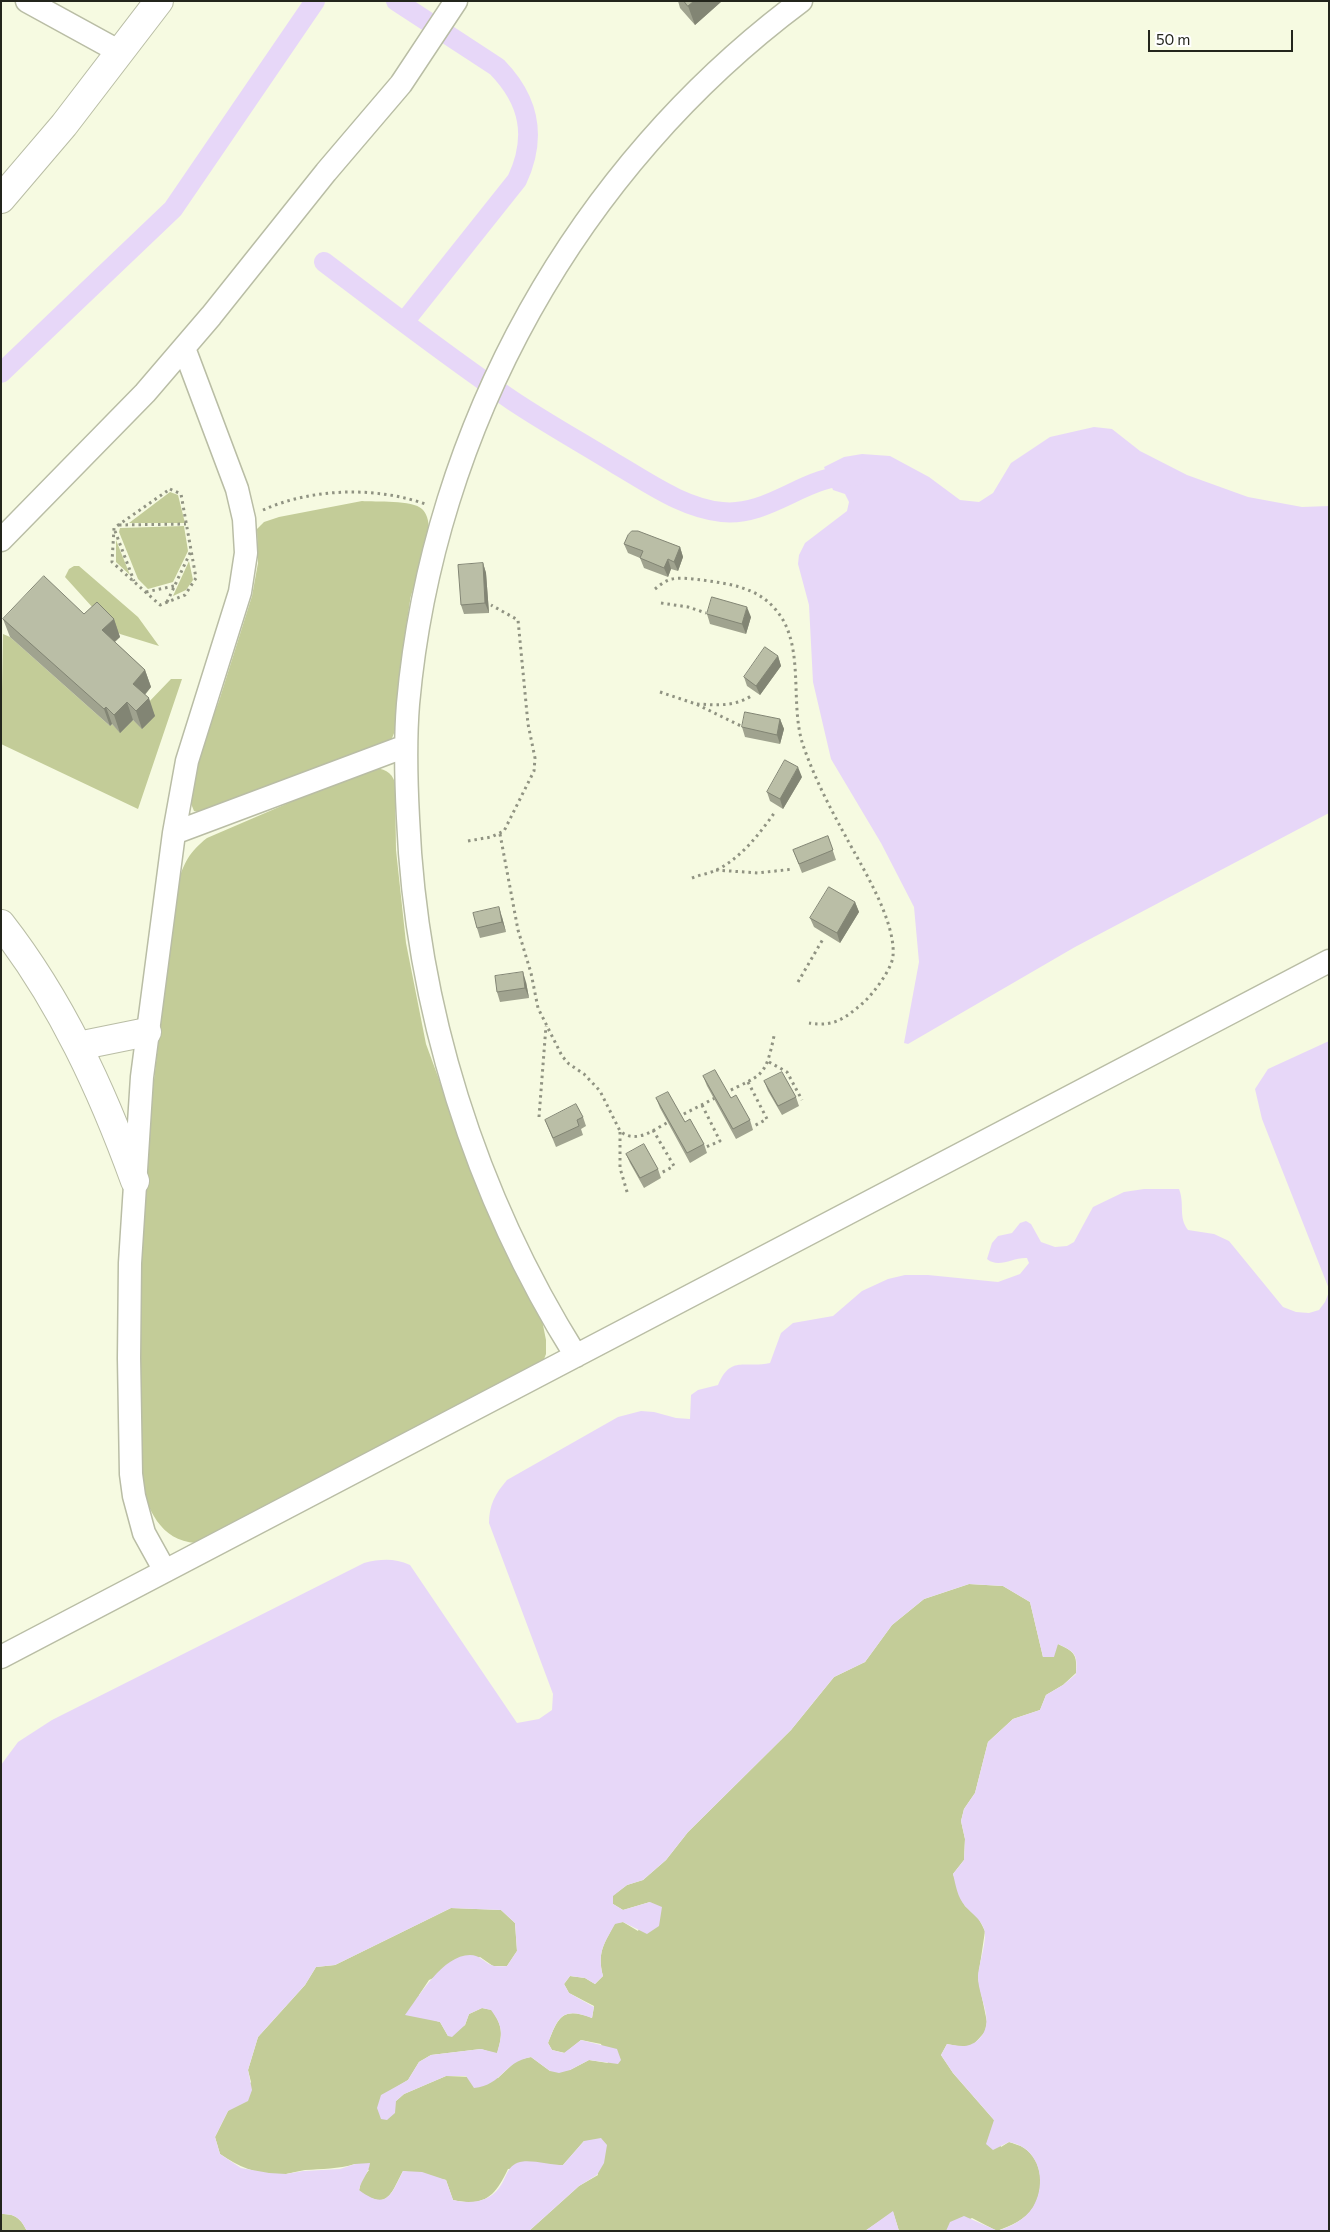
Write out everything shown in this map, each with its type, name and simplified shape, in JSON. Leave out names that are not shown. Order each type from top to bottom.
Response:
[{"type":"main road","points":[[1,199],[64,125],[159,1]]},
{"type":"main road","points":[[1,924],[38,976],[78,1046],[102,1096],[135,1181]]},
{"type":"main road","points":[[78,1046],[147,1032]]},
{"type":"street","points":[[27,1],[120,52]]},
{"type":"street","points":[[576,1356],[557,1326],[531,1275],[483,1173],[447,1065],[422,955],[408,833],[406,746],[414,653],[425,592],[445,511],[467,446],[498,373],[534,302],[562,256],[624,170],[696,90],[768,26],[801,1]]},
{"type":"street","points":[[1,540],[145,393],[184,348],[326,172],[401,84],[453,6]]},
{"type":"street","points":[[165,1571],[144,1533],[134,1496],[131,1474],[130,1263],[135,1181],[147,1032],[174,833],[187,761],[240,592],[246,553],[244,519],[237,489],[184,348]]},
{"type":"street","points":[[174,833],[406,746]]},
{"type":"street","points":[[1,1657],[1329,960]]},
{"type":"path","points":[[170,489],[181,494],[196,578],[185,595],[160,605],[112,562],[114,528],[170,489]]},
{"type":"path","points":[[244,519],[293,500],[345,492],[397,496],[445,511]]},
{"type":"path","points":[[119,525],[186,524]]},
{"type":"path","points":[[114,528],[134,582]]},
{"type":"path","points":[[167,602],[191,552]]},
{"type":"path","points":[[656,589],[672,579],[701,580],[743,587],[772,605],[790,634],[796,679],[798,723],[803,744],[828,803],[865,870],[883,911],[893,956],[878,985],[866,1000],[849,1014],[833,1024],[809,1023]]},
{"type":"path","points":[[146,592],[175,585]]},
{"type":"path","points":[[661,602],[688,607],[706,613]]},
{"type":"path","points":[[468,841],[500,834],[512,819],[534,771],[535,758],[528,724],[518,620],[491,605]]},
{"type":"path","points":[[660,692],[696,704],[743,727]]},
{"type":"path","points":[[696,704],[726,705],[736,703],[751,696]]},
{"type":"path","points":[[692,878],[715,870],[747,846],[776,812]]},
{"type":"path","points":[[500,834],[518,930],[538,1008],[566,1060],[584,1074],[600,1091],[620,1132],[625,1136],[635,1138],[654,1130],[748,1082],[763,1072],[769,1062],[774,1036]]},
{"type":"path","points":[[715,870],[758,873],[793,869]]},
{"type":"path","points":[[798,982],[823,939]]},
{"type":"path","points":[[539,1117],[546,1025]]},
{"type":"path","points":[[769,1062],[787,1072],[802,1100]]},
{"type":"path","points":[[748,1082],[767,1119],[754,1126]]},
{"type":"path","points":[[702,1105],[720,1140],[706,1147]]},
{"type":"path","points":[[654,1130],[674,1166],[661,1173]]},
{"type":"path","points":[[620,1132],[620,1168],[628,1195]]},
{"type":"green space","points":[[170,492],[178,495],[185,523],[129,523]]},
{"type":"green space","points":[[362,501],[393,502],[417,506],[422,509],[427,517],[429,528],[425,554],[410,601],[403,647],[399,711],[394,735],[389,744],[199,812],[194,811],[190,801],[197,760],[219,701],[252,596],[258,563],[257,529],[264,522],[279,517]]},
{"type":"green space","points":[[184,526],[188,551],[173,582],[148,589],[138,579],[119,532],[120,528]]},
{"type":"green space","points":[[116,540],[130,575],[116,562]]},
{"type":"green space","points":[[189,561],[193,580],[186,590],[173,596]]},
{"type":"green space","points":[[79,566],[138,617],[159,646],[120,634],[103,619],[65,577],[69,569]]},
{"type":"green space","points":[[3,634],[10,637],[110,726],[112,724],[120,732],[133,720],[143,729],[145,706],[171,679],[182,679],[138,809],[1,744]]},
{"type":"green space","points":[[372,767],[389,773],[395,783],[396,850],[406,943],[426,1044],[467,1156],[542,1320],[546,1340],[546,1354],[543,1362],[196,1543],[184,1541],[173,1536],[157,1521],[146,1500],[139,1477],[136,1287],[147,1139],[177,885],[188,858],[207,838]]},
{"type":"green space","points":[[969,1584],[1003,1586],[1030,1602],[1043,1657],[1058,1644],[1074,1654],[1076,1662],[1076,1673],[1063,1685],[1046,1695],[1040,1710],[1013,1719],[988,1742],[975,1793],[964,1809],[961,1821],[965,1839],[964,1860],[953,1874],[965,1906],[978,1917],[985,1931],[978,1978],[987,2022],[985,2032],[973,2045],[962,2047],[947,2044],[941,2055],[953,2073],[994,2120],[1001,2147],[1009,2142],[1019,2145],[1035,2160],[1040,2176],[1039,2192],[1033,2208],[1022,2219],[997,2231],[972,2218],[946,2231],[899,2231],[893,2212],[865,2231],[529,2231],[579,2186],[598,2175],[584,2141],[563,2165],[508,2169],[493,2193],[481,2201],[473,2202],[453,2200],[446,2180],[403,2171],[387,2198],[376,2200],[359,2191],[361,2180],[369,2170],[355,2164],[286,2174],[267,2174],[243,2167],[220,2154],[215,2137],[228,2111],[251,2082],[248,2070],[258,2037],[305,1985],[316,1967],[335,1965],[451,1908],[501,1910],[515,1923],[517,1951],[507,1966],[493,1966],[480,1957],[429,1980],[419,1995],[430,2019],[440,2022],[448,2036],[465,2025],[469,2014],[482,2008],[492,2010],[501,2031],[497,2054],[481,2049],[431,2055],[419,2062],[408,2080],[395,2088],[396,2101],[404,2094],[446,2076],[498,2078],[517,2060],[531,2057],[550,2071],[570,2070],[589,2060],[608,2063],[601,2044],[581,2040],[565,2053],[552,2050],[548,2043],[558,2021],[562,2017],[574,2013],[592,2018],[594,2006],[569,1993],[564,1984],[570,1976],[585,1978],[595,1984],[603,1976],[601,1954],[615,1923],[623,1922],[638,1931],[650,1902],[623,1910],[613,1904],[612,1896],[627,1885],[643,1880],[666,1860],[688,1832],[791,1730],[834,1677],[865,1662],[892,1625],[924,1599]]},
{"type":"green space","points":[[1,2214],[17,2218],[27,2231],[1,2231]]},
{"type":"shaded area","points":[[1094,427],[1112,429],[1140,451],[1187,475],[1248,497],[1302,507],[1329,506],[1329,813],[1075,947],[908,1044],[904,1043],[919,962],[914,907],[881,843],[831,759],[813,682],[809,605],[798,564],[799,555],[805,543],[847,511],[849,502],[845,494],[833,490],[824,467],[844,457],[862,454],[890,456],[929,477],[960,500],[979,502],[993,493],[1011,463],[1050,437]]},
{"type":"shaded area","points":[[1329,1041],[1329,1289],[1262,1119],[1255,1089],[1268,1069]]},
{"type":"shaded area","points":[[1144,1189],[1179,1189],[1182,1200],[1183,1220],[1188,1230],[1214,1234],[1229,1241],[1283,1307],[1296,1312],[1309,1313],[1319,1310],[1329,1292],[1329,2231],[998,2231],[1017,2222],[1030,2212],[1037,2200],[1040,2176],[1035,2160],[1017,2144],[1009,2142],[993,2150],[986,2144],[994,2120],[953,2073],[941,2055],[947,2044],[964,2046],[975,2042],[984,2032],[986,2025],[985,2010],[978,1978],[985,1939],[984,1929],[960,1898],[953,1874],[964,1860],[965,1839],[961,1821],[964,1809],[975,1793],[988,1742],[1013,1719],[1040,1710],[1046,1695],[1063,1685],[1076,1674],[1076,1658],[1072,1652],[1058,1644],[1054,1657],[1043,1657],[1030,1602],[1003,1586],[969,1584],[924,1599],[892,1625],[865,1662],[834,1677],[791,1730],[688,1832],[666,1860],[643,1880],[627,1885],[613,1896],[613,1904],[623,1910],[650,1902],[662,1907],[659,1926],[647,1934],[623,1922],[615,1924],[601,1954],[603,1976],[595,1984],[585,1978],[570,1976],[564,1984],[569,1993],[594,2007],[592,2018],[574,2013],[562,2016],[558,2020],[548,2043],[552,2050],[564,2053],[581,2040],[617,2049],[621,2060],[618,2064],[589,2060],[570,2070],[559,2073],[550,2071],[531,2057],[514,2064],[491,2083],[474,2088],[466,2076],[446,2076],[404,2094],[396,2101],[395,2113],[387,2120],[381,2119],[377,2108],[381,2095],[408,2080],[419,2062],[431,2055],[481,2049],[497,2053],[501,2030],[491,2010],[482,2008],[469,2014],[465,2025],[452,2037],[448,2036],[440,2022],[405,2015],[441,1969],[460,1957],[473,1955],[493,1966],[507,1966],[517,1951],[515,1923],[501,1910],[451,1908],[335,1965],[316,1967],[305,1985],[258,2037],[248,2070],[252,2090],[248,2101],[228,2111],[215,2137],[220,2154],[241,2168],[286,2174],[340,2169],[355,2164],[370,2163],[359,2190],[368,2196],[382,2200],[391,2193],[403,2171],[422,2172],[446,2180],[453,2200],[472,2202],[484,2199],[495,2193],[502,2184],[509,2169],[515,2164],[529,2161],[563,2165],[584,2141],[601,2138],[607,2145],[604,2163],[597,2175],[579,2186],[529,2231],[27,2231],[17,2218],[1,2214],[1,1765],[18,1742],[52,1720],[364,1563],[382,1560],[393,1560],[410,1565],[517,1723],[539,1719],[552,1710],[553,1694],[489,1523],[490,1511],[494,1500],[507,1480],[618,1417],[641,1411],[690,1419],[691,1395],[698,1390],[718,1385],[728,1369],[734,1366],[770,1363],[781,1333],[793,1323],[833,1316],[862,1291],[888,1279],[905,1275],[928,1275],[998,1282],[1020,1274],[1029,1263],[1027,1258],[1001,1263],[992,1262],[987,1259],[992,1243],[998,1236],[1012,1233],[1020,1223],[1026,1221],[1031,1224],[1041,1242],[1055,1247],[1067,1246],[1074,1242],[1093,1207],[1124,1192]]},
{"type":"shaded area","points":[[893,2211],[899,2231],[865,2231]]},
{"type":"shaded area","points":[[964,2216],[998,2231],[946,2231],[950,2222]]},
{"type":"building","points":[[684,1],[694,1],[688,6]]},
{"type":"building","points":[[632,531],[638,531],[680,547],[674,562],[668,559],[664,568],[640,558],[643,551],[624,544]]},
{"type":"building","points":[[483,563],[485,603],[461,605],[458,565]]},
{"type":"building","points":[[44,576],[84,614],[97,602],[114,619],[102,630],[145,670],[133,684],[149,698],[136,711],[127,702],[114,715],[106,707],[104,709],[3,619]]},
{"type":"building","points":[[712,597],[747,607],[742,624],[707,614]]},
{"type":"building","points":[[765,647],[778,656],[756,686],[744,677]]},
{"type":"building","points":[[745,712],[780,719],[777,735],[742,727]]},
{"type":"building","points":[[785,760],[798,767],[780,799],[767,792]]},
{"type":"building","points":[[828,836],[833,850],[799,864],[793,850]]},
{"type":"building","points":[[829,887],[855,902],[837,933],[810,918]]},
{"type":"building","points":[[499,907],[502,922],[477,928],[473,913]]},
{"type":"building","points":[[523,972],[525,988],[497,992],[495,976]]},
{"type":"building","points":[[715,1070],[731,1098],[736,1095],[750,1120],[733,1129],[703,1076]]},
{"type":"building","points":[[782,1072],[796,1097],[778,1106],[764,1081]]},
{"type":"building","points":[[668,1092],[685,1122],[690,1119],[704,1144],[687,1153],[656,1098]]},
{"type":"building","points":[[576,1104],[583,1117],[577,1120],[579,1126],[553,1138],[545,1120]]},
{"type":"building","points":[[644,1144],[658,1169],[640,1178],[626,1154]]},
{"type":"waterway","points":[[1,373],[173,209],[315,1]]},
{"type":"waterway","points":[[396,1],[497,67],[517,93],[527,120],[528,134],[527,149],[517,180],[404,322]]},
{"type":"waterway","points":[[324,262],[441,350],[513,401],[641,479],[680,500],[708,510],[740,512],[773,502],[820,481],[837,477],[855,476]]}]
